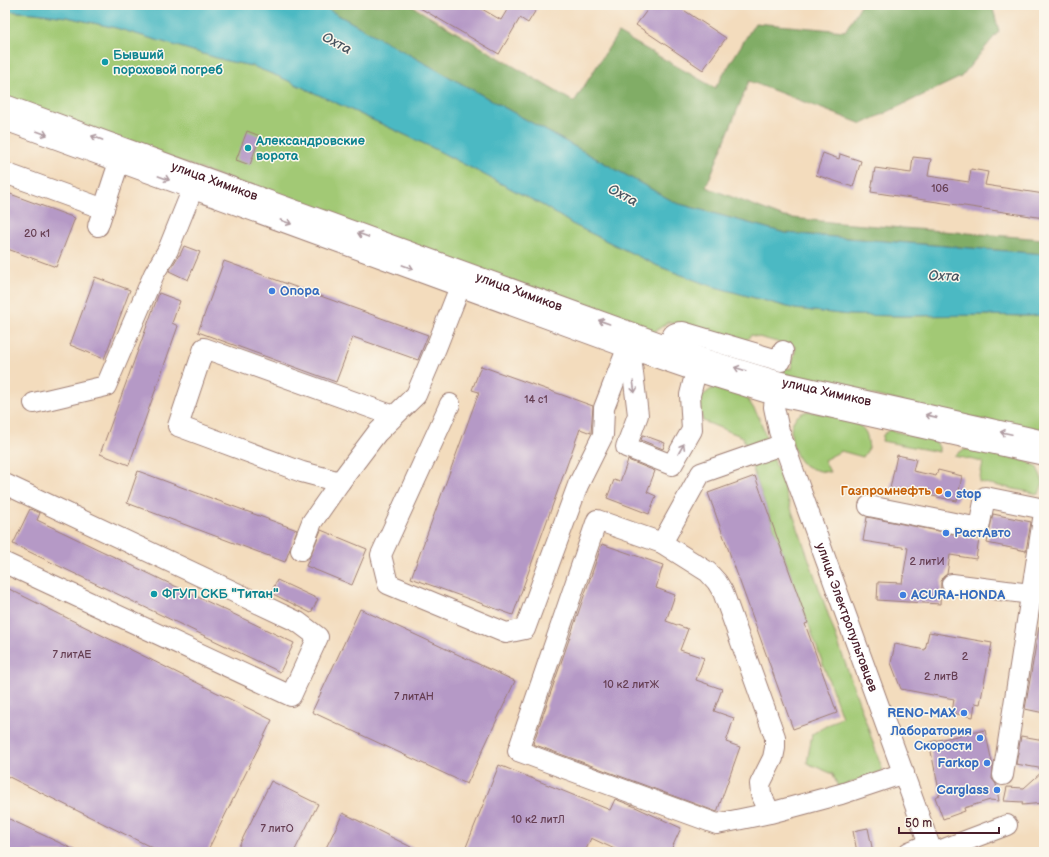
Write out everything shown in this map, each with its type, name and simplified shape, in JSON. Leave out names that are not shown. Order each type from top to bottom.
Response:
[{"type":"street","name":"улица Химиков","points":[[5,105],[122,155],[193,188],[462,280]]},
{"type":"street","name":"улица Химиков","points":[[5,120],[122,155],[630,343],[696,371],[1044,441]]},
{"type":"street","points":[[5,173],[101,218],[122,155]]},
{"type":"street","points":[[34,403],[106,386],[154,274],[168,250],[193,188]]},
{"type":"street","points":[[301,550],[312,522],[340,482],[377,433],[416,396],[462,280]]},
{"type":"street","points":[[669,346],[672,335],[676,332],[683,332],[781,361],[783,351]]},
{"type":"street","name":"улица Химиков","points":[[630,343],[669,346],[776,388],[1044,455]]},
{"type":"street","points":[[630,343],[638,414],[626,447],[672,465],[692,430],[690,395],[696,371]]},
{"type":"street","points":[[450,404],[380,555],[388,584],[506,633],[525,629],[578,485],[603,435],[604,408],[630,343]]},
{"type":"street","points":[[340,482],[302,472],[178,426],[204,348],[394,416]]},
{"type":"street","name":"улица Электропультовцев","points":[[776,388],[774,407],[776,421],[932,849]]},
{"type":"street","points":[[662,543],[701,473],[784,444]]},
{"type":"street","points":[[5,563],[290,696],[318,637],[298,622],[6,488]]},
{"type":"street","points":[[869,506],[979,528],[985,497],[1044,509]]},
{"type":"street","points":[[1003,775],[1044,513]]},
{"type":"street","points":[[770,813],[761,794],[760,784],[773,758],[775,748],[774,737],[723,592],[708,572],[662,543],[597,520],[518,751],[717,824],[770,813],[841,794],[904,773]]},
{"type":"street","points":[[952,584],[1031,594]]},
{"type":"street","points":[[909,852],[932,849],[1007,825]]},
{"type":"green space","points":[[320,5],[410,5],[574,102],[618,33],[715,88],[755,23],[845,31],[861,5],[992,5],[999,31],[961,77],[862,124],[749,81],[706,187],[784,217],[839,223],[1044,239],[1044,254],[785,233],[676,203]]},
{"type":"green space","points":[[5,11],[67,17],[116,28],[227,61],[252,66],[280,77],[429,146],[544,206],[572,224],[658,266],[708,285],[795,309],[850,315],[1044,315],[1044,434],[789,376],[676,343],[684,339],[791,369],[796,347],[751,335],[744,343],[668,322],[653,333],[5,98]]},
{"type":"green space","points":[[714,387],[745,395],[759,417],[883,771],[838,787],[833,774],[807,763],[812,734],[842,717],[755,476],[743,437],[703,421],[697,400]]},
{"type":"green space","points":[[808,411],[840,417],[862,427],[867,435],[869,448],[863,457],[841,451],[824,460],[830,472],[815,470],[807,467],[801,462],[795,450],[791,429],[794,420],[802,413]]},
{"type":"green space","points":[[889,430],[935,441],[939,447],[939,452],[882,441],[883,435]]},
{"type":"green space","points":[[973,449],[1026,461],[1036,466],[1043,482],[1039,494],[979,482],[983,462],[954,456],[963,450]]},
{"type":"water","name":"Охта","points":[[5,5],[320,5],[676,203],[785,233],[1044,254],[1044,315],[850,315],[795,309],[708,285],[658,266],[572,224],[544,206],[429,146],[280,77],[252,66],[227,61],[116,28],[67,17],[5,11]]},
{"type":"building","points":[[415,5],[475,5],[501,20],[510,5],[539,5],[528,23],[520,18],[499,54]]},
{"type":"building","points":[[651,5],[676,5],[726,38],[703,70],[636,25]]},
{"type":"building","name":"Александровские ворота","points":[[247,131],[260,136],[250,165],[236,160]]},
{"type":"building","points":[[823,153],[839,159],[840,154],[861,161],[853,187],[816,175]]},
{"type":"building","points":[[913,157],[931,159],[928,176],[969,182],[971,169],[988,172],[985,185],[1044,194],[1044,218],[871,192],[875,168],[911,173]]},
{"type":"building","points":[[5,192],[75,218],[56,267],[5,248]]},
{"type":"building","points":[[184,246],[200,252],[188,280],[169,271],[180,255]]},
{"type":"building","points":[[224,261],[428,335],[418,360],[353,337],[336,382],[198,332]]},
{"type":"building","points":[[95,277],[130,290],[104,359],[70,345]]},
{"type":"building","points":[[159,293],[180,301],[172,323],[178,326],[129,465],[100,454]]},
{"type":"building","points":[[481,366],[593,406],[591,433],[580,429],[513,615],[411,578],[479,392],[472,390]]},
{"type":"building","points":[[643,435],[665,443],[663,449],[641,440]]},
{"type":"building","points":[[897,455],[916,459],[913,471],[936,476],[938,470],[962,476],[957,501],[932,496],[933,493],[909,488],[908,493],[890,489]]},
{"type":"building","points":[[628,460],[655,471],[647,492],[656,496],[649,514],[607,498],[614,480],[620,482]]},
{"type":"building","points":[[138,471],[297,530],[285,562],[127,503]]},
{"type":"building","points":[[755,476],[808,623],[805,624],[837,713],[793,729],[708,493]]},
{"type":"building","name":"ФГУП СКБ \"Титан\"","points":[[30,509],[40,513],[37,520],[294,643],[280,672],[13,544]]},
{"type":"building","points":[[993,514],[1031,522],[1026,551],[987,543]]},
{"type":"building","points":[[867,517],[979,539],[976,559],[950,555],[947,574],[943,577],[941,582],[940,604],[877,600],[878,582],[902,583],[908,548],[863,541]]},
{"type":"building","points":[[321,530],[367,549],[352,585],[306,566]]},
{"type":"building","points":[[602,544],[663,565],[656,588],[675,595],[666,621],[688,629],[680,650],[704,658],[696,680],[722,689],[714,711],[734,718],[726,742],[740,747],[717,812],[533,744]]},
{"type":"building","points":[[277,580],[318,599],[311,613],[271,593]]},
{"type":"building","points":[[5,587],[272,720],[207,852],[161,852],[5,775]]},
{"type":"building","points":[[360,609],[515,681],[467,784],[312,712]]},
{"type":"building","points":[[1039,627],[1044,628],[1044,713],[1025,709]]},
{"type":"building","points":[[929,632],[992,643],[980,704],[975,703],[973,717],[952,713],[954,699],[901,689],[891,663],[895,644],[925,650]]},
{"type":"building","points":[[985,730],[993,767],[992,779],[996,784],[999,801],[990,800],[964,808],[965,811],[943,819],[935,797],[940,795],[929,742]]},
{"type":"building","points":[[1021,736],[1044,740],[1044,769],[1016,764]]},
{"type":"building","points":[[499,765],[610,810],[615,799],[681,828],[670,852],[621,852],[591,838],[585,852],[464,852]]},
{"type":"building","points":[[1044,770],[1044,803],[1022,805],[1023,802],[1004,801],[1007,787],[1024,788]]},
{"type":"building","points":[[271,781],[318,804],[294,852],[236,852]]},
{"type":"building","points":[[343,813],[421,852],[324,852]]},
{"type":"building","points":[[5,817],[79,852],[5,852]]},
{"type":"building","points":[[868,828],[873,852],[857,852],[853,831]]},
{"type":"place","name":"Бывший пороховой погреб","points":[[105,62]]},
{"type":"place","name":"Александровские ворота","points":[[248,148]]},
{"type":"place","name":"Опора","points":[[272,291]]},
{"type":"place","name":"Газпромнефть","points":[[939,491]]},
{"type":"place","name":"stop","points":[[948,494]]},
{"type":"place","name":"РастАвто","points":[[946,533]]},
{"type":"place","name":"ФГУП СКБ \"Титан\"","points":[[154,594]]},
{"type":"place","name":"ACURA-HONDA","points":[[903,595]]},
{"type":"place","name":"RENO-MAX","points":[[964,713]]},
{"type":"place","name":"Лаборатория Скорости","points":[[980,738]]},
{"type":"place","name":"Farkop","points":[[987,763]]},
{"type":"place","name":"Carglass","points":[[997,790]]}]
